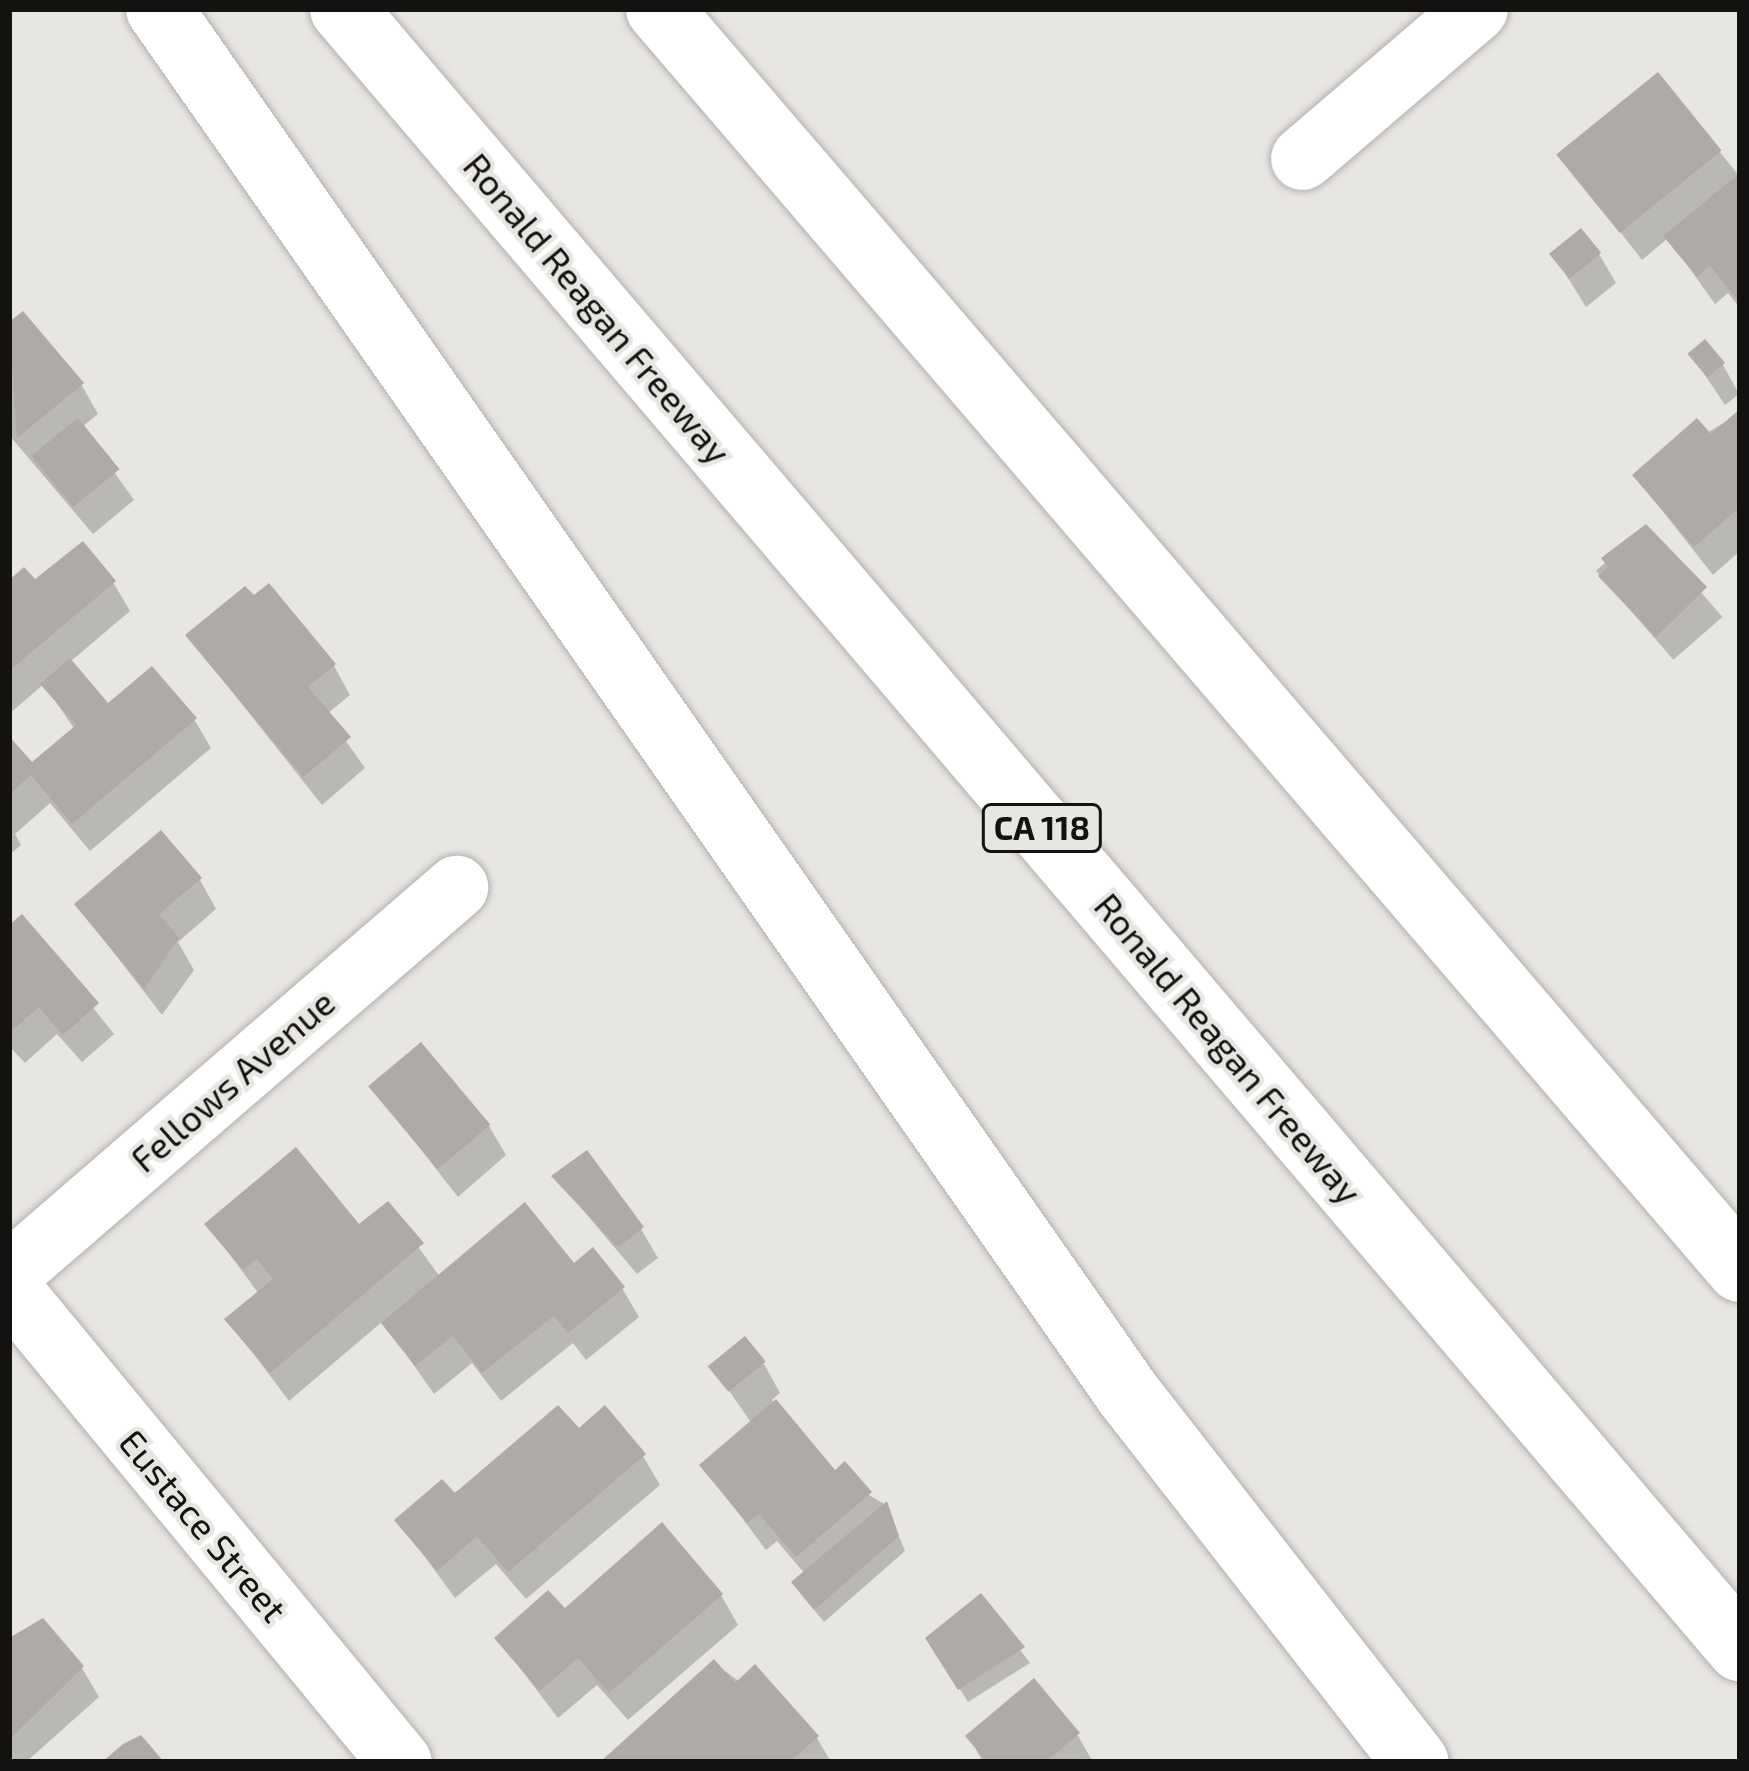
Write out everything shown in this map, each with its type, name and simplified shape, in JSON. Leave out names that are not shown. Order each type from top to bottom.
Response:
[{"type":"highway","points":[[159,9],[1128,1394],[1416,1762]]},
{"type":"highway","name":"Ronald Reagan Freeway","points":[[344,9],[1740,1648]]},
{"type":"highway","points":[[658,9],[1740,1270]]},
{"type":"highway","points":[[1574,1076],[1740,1230]]},
{"type":"street","points":[[1302,158],[1476,9]]},
{"type":"street","name":"Fellows Avenue","points":[[9,1274],[456,887]]},
{"type":"street","name":"Eustace Street","points":[[9,1288],[400,1762]]},
{"type":"building","points":[[1658,72],[1722,150],[1620,233],[1556,154]]},
{"type":"building","points":[[1740,173],[1740,303],[1710,266],[1697,277],[1663,236]]},
{"type":"building","points":[[1581,228],[1601,253],[1569,279],[1549,254]]},
{"type":"building","points":[[23,311],[84,383],[17,438],[9,322]]},
{"type":"building","points":[[1705,339],[1725,363],[1707,378],[1687,354]]},
{"type":"building","points":[[1740,409],[1740,507],[1694,547],[1632,475],[1697,418],[1711,434]]},
{"type":"building","points":[[78,418],[120,469],[73,507],[31,456]]},
{"type":"building","points":[[1646,524],[1707,587],[1656,637],[1598,576],[1608,567],[1601,558]]},
{"type":"building","points":[[83,541],[116,581],[9,671],[9,580],[24,567],[35,579]]},
{"type":"building","points":[[269,583],[336,664],[308,687],[351,737],[303,777],[185,635],[245,586],[254,595]]},
{"type":"building","points":[[70,658],[108,703],[152,666],[197,718],[72,824],[31,775],[9,795],[9,736],[32,762],[76,725],[40,684]]},
{"type":"building","points":[[161,830],[202,878],[159,914],[179,938],[144,989],[74,904]]},
{"type":"building","points":[[22,914],[99,1003],[63,1035],[39,1007],[9,1033],[9,925]]},
{"type":"building","points":[[421,1042],[490,1125],[438,1169],[368,1086]]},
{"type":"building","points":[[296,1147],[359,1224],[388,1201],[424,1243],[270,1373],[224,1319],[273,1279],[257,1259],[243,1270],[204,1224]]},
{"type":"building","points":[[587,1150],[644,1227],[618,1247],[551,1176]]},
{"type":"building","points":[[525,1202],[574,1263],[593,1247],[625,1287],[568,1333],[554,1316],[482,1373],[453,1336],[415,1366],[381,1323]]},
{"type":"building","points":[[745,1336],[766,1362],[728,1392],[708,1366]]},
{"type":"building","points":[[776,1399],[835,1470],[845,1461],[872,1492],[796,1557],[759,1514],[747,1523],[699,1465]]},
{"type":"building","points":[[558,1405],[579,1428],[605,1405],[646,1454],[508,1572],[477,1536],[437,1571],[394,1520],[442,1479],[455,1493]]},
{"type":"building","points":[[887,1501],[899,1536],[814,1610],[791,1582]]},
{"type":"building","points":[[662,1522],[723,1594],[609,1693],[578,1658],[540,1691],[494,1638],[548,1590],[565,1608]]},
{"type":"building","points":[[981,1593],[1025,1647],[958,1690],[925,1638]]},
{"type":"building","points":[[43,1618],[84,1666],[9,1740],[9,1638]]},
{"type":"building","points":[[714,1659],[735,1683],[755,1664],[819,1736],[790,1762],[600,1762]]},
{"type":"building","points":[[1034,1678],[1080,1733],[1045,1762],[987,1762],[965,1736]]},
{"type":"building","points":[[141,1735],[164,1762],[102,1762],[123,1744]]}]
